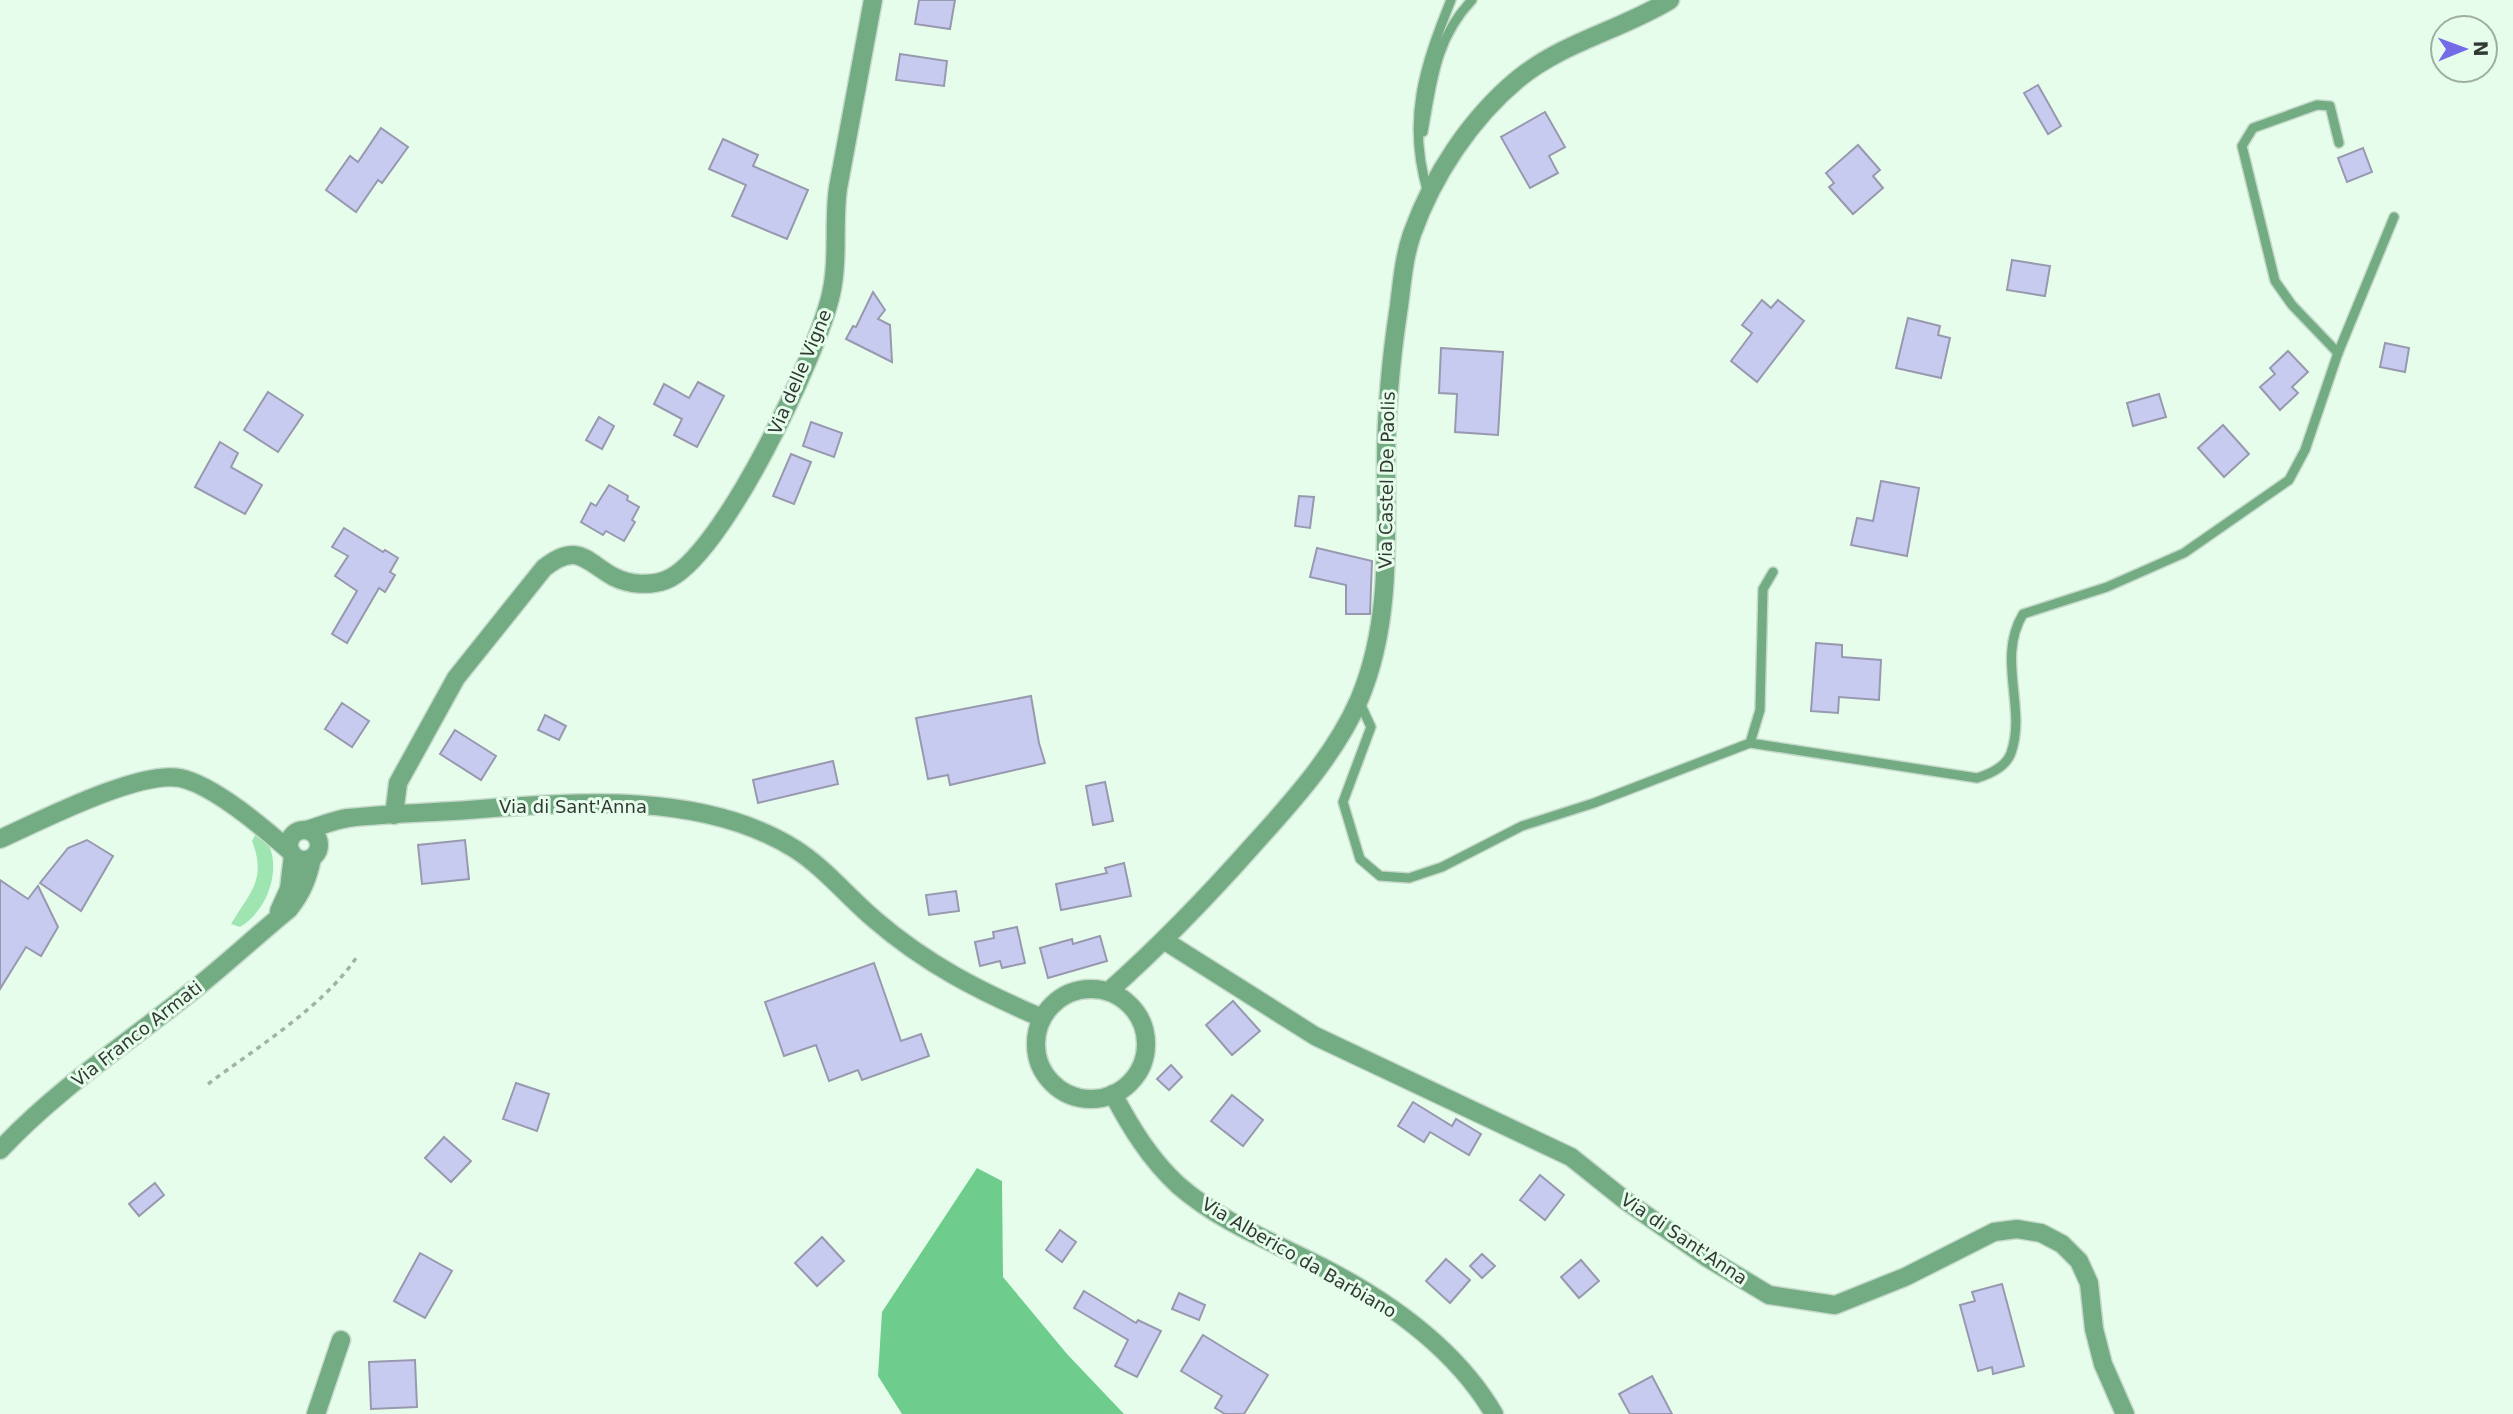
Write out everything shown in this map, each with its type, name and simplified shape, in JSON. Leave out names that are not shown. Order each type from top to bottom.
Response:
[{"type":"street","name":"Via delle Vigne","points":[[394,815],[398,783],[456,678],[544,568],[560,558],[575,555],[590,559],[611,575],[626,582],[638,584],[662,581],[680,571],[696,557],[744,489],[772,438],[821,326],[834,279],[838,188],[873,0]]},
{"type":"street","name":"Via Castel De Paolis","points":[[1110,991],[1193,913],[1296,797],[1340,733],[1359,699],[1377,640],[1384,595],[1387,524],[1386,430],[1396,325],[1409,243],[1429,194],[1445,166],[1478,121],[1519,78],[1556,53],[1624,25],[1670,0]]},
{"type":"street","points":[[0,839],[98,796],[161,777],[194,783],[255,820],[300,859],[316,851],[337,820]]},
{"type":"street","name":"Via di Sant'Anna","points":[[305,830],[337,820],[528,805],[627,804],[679,810],[736,823],[758,830],[795,849],[825,872],[889,932],[943,971],[984,993],[1042,1018]]},
{"type":"street","points":[[255,820],[305,830],[316,835],[316,851]]},
{"type":"street","points":[[292,853],[291,838],[305,830]]},
{"type":"street","name":"Via Franco Armati","points":[[0,1150],[23,1125],[96,1064],[262,934],[299,897],[308,879],[316,851]]},
{"type":"street","name":"Via Franco Armati","points":[[275,920],[289,888],[292,853]]},
{"type":"street","name":"Via di Sant'Anna","points":[[1165,941],[1315,1036],[1571,1157],[1626,1201],[1706,1257],[1769,1296],[1835,1305],[1905,1278],[1994,1232],[2017,1228],[2041,1233],[2062,1244],[2079,1261],[2089,1283],[2094,1329],[2103,1364],[2124,1414]]},
{"type":"street","points":[[1078,989],[1110,991],[1126,1000],[1138,1015],[1145,1032],[1146,1051],[1140,1069],[1129,1084],[1114,1094],[1097,1099],[1080,1098],[1064,1092],[1051,1082],[1041,1068],[1036,1051],[1036,1034],[1051,1005],[1063,995],[1078,989]]},
{"type":"street","name":"Via Alberico da Barbiano","points":[[1114,1094],[1140,1142],[1178,1185],[1227,1220],[1325,1268],[1402,1316],[1439,1346],[1479,1388],[1494,1414]]},
{"type":"street","points":[[316,1414],[341,1340]]},
{"type":"lane","points":[[1429,194],[1420,165],[1419,114],[1422,82],[1451,0]]},
{"type":"lane","points":[[1420,151],[1440,50],[1454,21],[1472,0]]},
{"type":"lane","points":[[2338,353],[2292,305],[2275,281],[2242,146],[2253,128],[2317,105],[2330,106],[2339,143]]},
{"type":"lane","points":[[1359,699],[1371,727],[1343,802],[1360,859],[1380,876],[1409,878],[1431,871],[1522,826],[1606,799],[1750,743],[1977,778],[1995,772],[2011,755],[2016,718],[2011,670],[2015,628],[2023,614],[2107,587],[2184,553],[2289,481],[2305,450],[2338,353],[2395,217]]},
{"type":"lane","points":[[1750,743],[1760,710],[1763,589],[1773,572]]},
{"type":"path","points":[[208,1084],[323,997],[358,955]]},
{"type":"green space","points":[[258,830],[267,841],[272,854],[272,882],[260,908],[240,927],[231,924],[250,894],[257,876],[258,866],[252,841]]},
{"type":"green space","points":[[977,1168],[1002,1181],[1003,1277],[1067,1354],[1124,1414],[902,1414],[878,1376],[882,1312]]},
{"type":"building","points":[[919,0],[955,0],[950,29],[915,24]]},
{"type":"building","points":[[900,54],[947,61],[944,86],[896,80]]},
{"type":"building","points":[[2038,85],[2061,126],[2048,134],[2024,93]]},
{"type":"building","points":[[1545,112],[1565,147],[1549,156],[1558,173],[1530,188],[1501,137]]},
{"type":"building","points":[[381,128],[408,147],[382,183],[378,180],[356,212],[326,190],[350,156],[358,162]]},
{"type":"building","points":[[723,139],[758,155],[753,166],[808,190],[787,239],[732,216],[746,185],[709,169]]},
{"type":"building","points":[[1858,145],[1880,170],[1873,176],[1883,188],[1853,214],[1829,187],[1834,183],[1826,173]]},
{"type":"building","points":[[2363,148],[2372,172],[2347,182],[2338,158]]},
{"type":"building","points":[[2012,260],[2050,266],[2045,296],[2007,290]]},
{"type":"building","points":[[873,292],[885,310],[878,319],[890,325],[892,362],[846,339],[853,326],[856,327]]},
{"type":"building","points":[[1762,300],[1771,308],[1778,300],[1804,321],[1757,382],[1731,361],[1752,333],[1742,325]]},
{"type":"building","points":[[1908,318],[1940,326],[1938,335],[1950,338],[1941,378],[1896,368]]},
{"type":"building","points":[[2385,343],[2409,348],[2405,372],[2380,367]]},
{"type":"building","points":[[1441,348],[1503,352],[1498,435],[1455,432],[1457,394],[1439,393]]},
{"type":"building","points":[[2288,351],[2308,372],[2292,387],[2298,393],[2280,410],[2260,387],[2275,374],[2270,368]]},
{"type":"building","points":[[698,382],[724,396],[697,447],[674,435],[682,419],[654,404],[664,384],[689,398]]},
{"type":"building","points":[[268,392],[303,415],[278,452],[244,430]]},
{"type":"building","points":[[2159,394],[2166,417],[2133,426],[2127,403]]},
{"type":"building","points":[[599,417],[614,426],[602,449],[586,440]]},
{"type":"building","points":[[811,422],[842,433],[834,457],[803,446]]},
{"type":"building","points":[[2223,425],[2249,454],[2224,477],[2198,448]]},
{"type":"building","points":[[220,442],[238,453],[231,467],[262,485],[245,514],[195,487]]},
{"type":"building","points":[[791,454],[811,462],[794,504],[773,496]]},
{"type":"building","points":[[1881,481],[1919,488],[1907,556],[1851,545],[1857,518],[1873,521]]},
{"type":"building","points":[[609,485],[628,496],[627,500],[639,507],[632,520],[635,522],[624,541],[606,531],[603,535],[581,522],[591,503],[596,506]]},
{"type":"building","points":[[1299,496],[1314,497],[1310,528],[1295,526]]},
{"type":"building","points":[[344,528],[398,558],[390,572],[395,575],[385,592],[379,588],[347,643],[332,634],[357,591],[335,576],[348,556],[332,547]]},
{"type":"building","points":[[1317,548],[1372,561],[1370,614],[1346,614],[1346,585],[1310,577]]},
{"type":"building","points":[[1816,643],[1842,645],[1842,657],[1881,660],[1879,700],[1839,697],[1838,713],[1811,711]]},
{"type":"building","points":[[1031,696],[1045,763],[950,785],[948,775],[928,779],[916,718]]},
{"type":"building","points":[[342,703],[369,721],[352,747],[325,729]]},
{"type":"building","points":[[545,715],[566,726],[559,740],[538,730]]},
{"type":"building","points":[[455,730],[496,756],[481,780],[440,754]]},
{"type":"building","points":[[833,761],[838,784],[758,803],[753,780]]},
{"type":"building","points":[[1105,782],[1113,821],[1093,825],[1086,786]]},
{"type":"building","points":[[87,840],[113,856],[81,911],[40,883],[68,848]]},
{"type":"building","points":[[465,840],[469,879],[422,884],[418,845]]},
{"type":"building","points":[[1124,863],[1131,896],[1061,910],[1056,884],[1107,873],[1105,868]]},
{"type":"building","points":[[0,880],[28,899],[38,886],[58,927],[41,956],[26,947],[0,989]]},
{"type":"building","points":[[956,891],[959,911],[929,915],[926,895]]},
{"type":"building","points":[[1017,927],[1025,963],[1002,968],[1000,961],[980,966],[975,942],[994,938],[993,932]]},
{"type":"building","points":[[1100,936],[1107,961],[1048,978],[1040,948],[1072,939],[1073,944]]},
{"type":"building","points":[[874,963],[901,1041],[921,1034],[929,1056],[862,1080],[858,1070],[829,1081],[816,1045],[784,1056],[765,1002]]},
{"type":"building","points":[[1233,1001],[1260,1031],[1232,1055],[1206,1025]]},
{"type":"building","points":[[1171,1065],[1182,1077],[1169,1090],[1157,1079]]},
{"type":"building","points":[[516,1083],[549,1094],[537,1131],[503,1119]]},
{"type":"building","points":[[1232,1095],[1263,1120],[1243,1146],[1211,1121]]},
{"type":"building","points":[[1413,1102],[1452,1126],[1456,1119],[1481,1134],[1469,1155],[1430,1132],[1424,1142],[1398,1126]]},
{"type":"building","points":[[444,1137],[471,1161],[451,1182],[425,1158]]},
{"type":"building","points":[[1540,1175],[1564,1195],[1545,1220],[1520,1200]]},
{"type":"building","points":[[155,1183],[164,1195],[139,1216],[129,1204]]},
{"type":"building","points":[[1060,1230],[1076,1242],[1062,1262],[1046,1250]]},
{"type":"building","points":[[822,1237],[844,1261],[817,1286],[795,1263]]},
{"type":"building","points":[[420,1253],[452,1271],[425,1318],[394,1301]]},
{"type":"building","points":[[1482,1254],[1495,1266],[1482,1278],[1470,1266]]},
{"type":"building","points":[[1446,1259],[1470,1280],[1450,1303],[1426,1281]]},
{"type":"building","points":[[1581,1260],[1599,1281],[1579,1298],[1561,1277]]},
{"type":"building","points":[[2002,1284],[2024,1366],[1993,1374],[1992,1367],[1978,1371],[1960,1305],[1975,1301],[1972,1292]]},
{"type":"building","points":[[1084,1291],[1136,1323],[1138,1320],[1161,1331],[1137,1377],[1115,1366],[1128,1340],[1074,1308]]},
{"type":"building","points":[[1179,1293],[1205,1305],[1199,1320],[1172,1309]]},
{"type":"building","points":[[1203,1335],[1268,1375],[1244,1414],[1225,1414],[1215,1408],[1222,1396],[1181,1371]]},
{"type":"building","points":[[415,1360],[417,1407],[371,1409],[369,1362]]},
{"type":"building","points":[[1652,1376],[1672,1414],[1630,1414],[1619,1394]]}]
